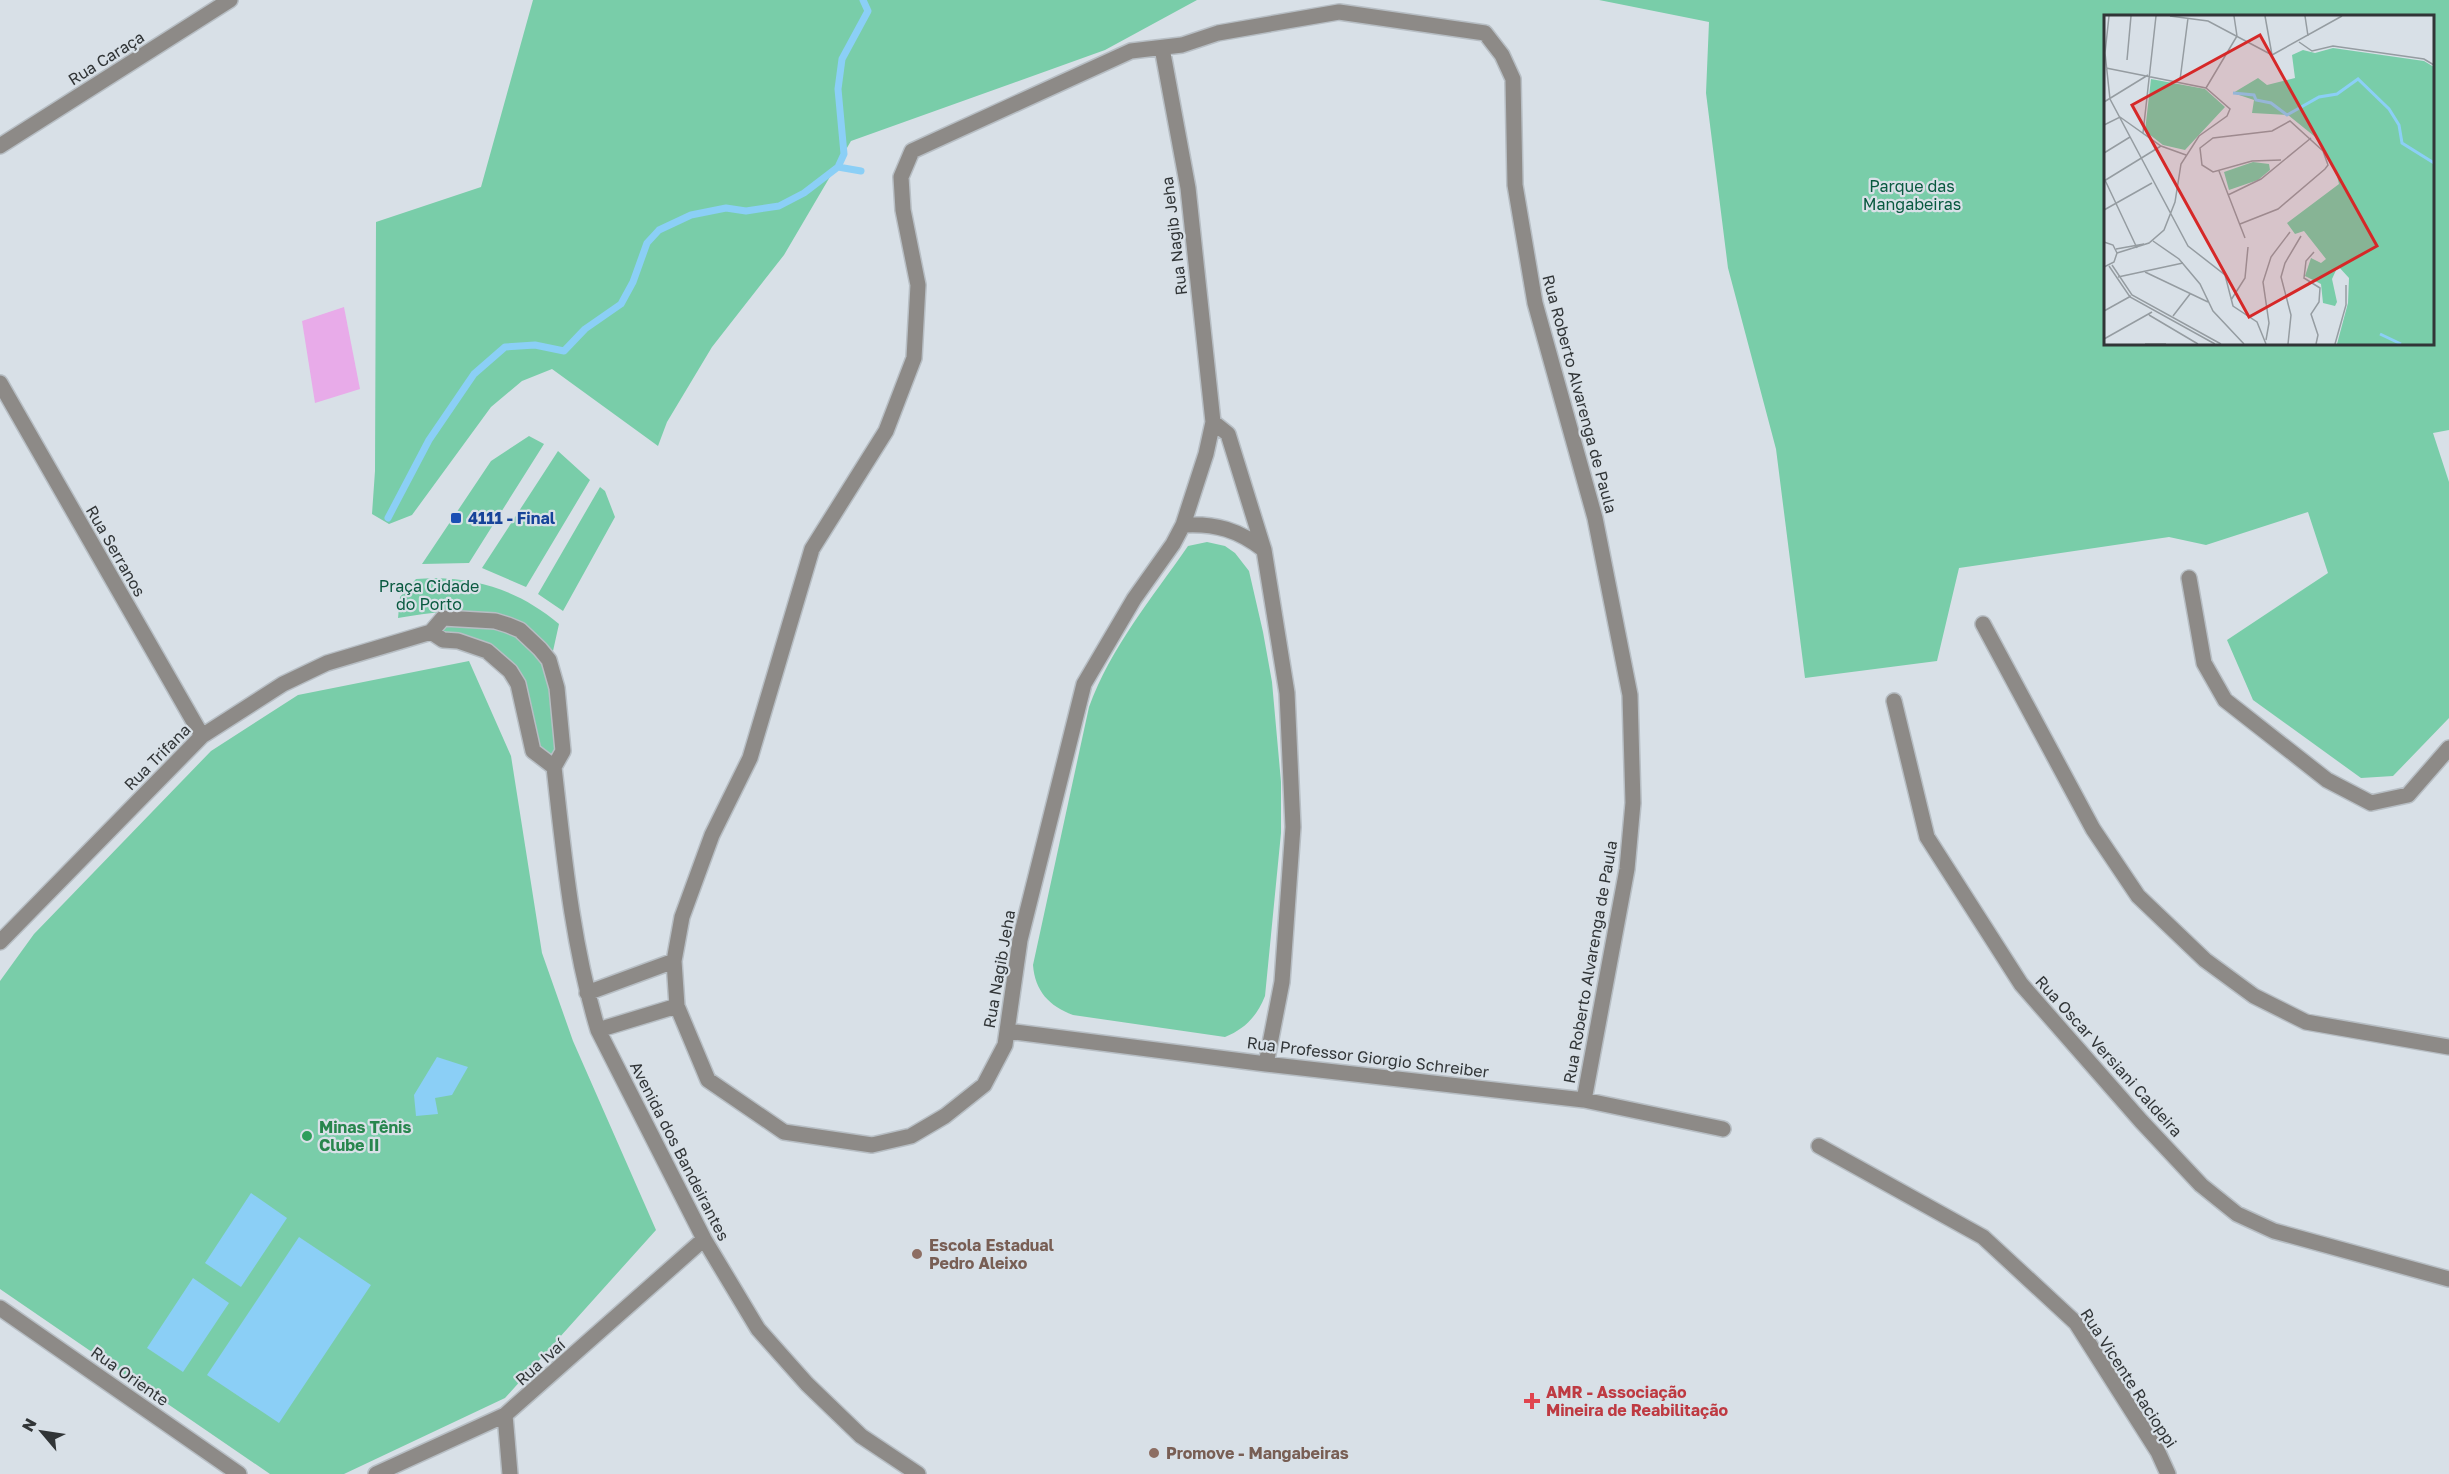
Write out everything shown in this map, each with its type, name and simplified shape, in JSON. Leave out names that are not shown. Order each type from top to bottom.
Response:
[{"type":"street","name":"Rua Caraça","points":[[0,146],[230,0]]},
{"type":"street","name":"Rua Roberto Alvarenga de Paula","points":[[674,961],[682,917],[712,835],[750,758],[812,549],[886,431],[914,358],[918,285],[903,210],[901,177],[912,151],[1131,51],[1182,45],[1218,33],[1339,12],[1485,33],[1502,55],[1513,79],[1515,185],[1535,303],[1595,518],[1630,695],[1633,803],[1627,869],[1584,1100]]},
{"type":"street","name":"Rua Nagib Jeha","points":[[674,961],[677,1006],[708,1080],[784,1132],[872,1145],[911,1136],[945,1116],[984,1085],[1005,1044],[1020,940],[1084,684],[1134,599],[1173,544],[1183,525],[1206,454],[1213,422],[1188,188],[1162,48]]},
{"type":"street","name":"Rua Serranos","points":[[0,383],[202,736]]},
{"type":"street","points":[[1213,422],[1228,434],[1264,550],[1287,693],[1293,827],[1282,982],[1266,1064]]},
{"type":"street","points":[[1183,525],[1213,525],[1228,529],[1241,534],[1264,550]]},
{"type":"street","points":[[2189,578],[2204,663],[2225,700],[2327,780],[2371,803],[2408,795],[2449,748]]},
{"type":"street","name":"Avenida dos Bandeirantes","points":[[375,648],[431,632],[443,618],[495,621],[520,630],[540,648],[549,660],[557,688],[563,751],[554,767],[567,890],[587,993],[598,1030],[704,1239],[758,1329],[807,1384],[861,1436],[918,1474]]},
{"type":"street","points":[[1983,624],[2100,838],[2138,896],[2205,960],[2254,996],[2306,1022],[2449,1047]]},
{"type":"street","points":[[431,632],[444,640],[458,641],[487,651],[510,671],[518,684],[533,751],[554,767]]},
{"type":"street","name":"Rua Trifana","points":[[0,942],[6,923],[202,736],[283,684],[327,663],[375,648]]},
{"type":"street","name":"Rua Oscar Versiani Caldeira","points":[[1894,701],[1927,837],[2021,984],[2202,1185],[2237,1214],[2274,1231],[2449,1279]]},
{"type":"street","points":[[587,993],[674,961]]},
{"type":"street","points":[[598,1030],[677,1006]]},
{"type":"street","name":"Rua Professor Giorgio Schreiber","points":[[1007,1030],[1266,1064],[1584,1100],[1723,1129]]},
{"type":"street","name":"Rua Vicente Racioppi","points":[[1819,1146],[1983,1237],[2076,1323],[2157,1452],[2168,1474]]},
{"type":"street","name":"Rua Ivaí","points":[[376,1474],[506,1415],[704,1239]]},
{"type":"street","name":"Rua Oriente","points":[[0,1308],[239,1474]]},
{"type":"street","points":[[506,1415],[510,1474]]},
{"type":"green space","points":[[533,0],[1197,0],[1105,50],[851,141],[784,255],[712,347],[667,422],[658,446],[552,369],[522,381],[491,407],[412,515],[389,524],[372,514],[375,471],[376,222],[481,187]]},
{"type":"green space","name":"Parque das Mangabeiras","points":[[1599,0],[2449,0],[2449,430],[2433,433],[2449,482],[2449,718],[2393,776],[2361,778],[2253,700],[2227,640],[2328,573],[2308,512],[2206,545],[2169,537],[1959,568],[1937,661],[1805,678],[1776,449],[1728,268],[1706,93],[1709,22]]},
{"type":"green space","name":"Praça Cidade do Porto","points":[[529,436],[544,444],[469,563],[422,564],[491,461]]},
{"type":"green space","name":"Praça Cidade do Porto","points":[[558,451],[590,480],[526,587],[482,568]]},
{"type":"green space","points":[[600,487],[605,491],[615,517],[563,611],[538,594]]},
{"type":"green space","points":[[1207,542],[1225,546],[1235,553],[1249,571],[1272,682],[1281,782],[1281,833],[1265,996],[1250,1021],[1225,1037],[1073,1015],[1050,1002],[1040,990],[1033,965],[1089,707],[1098,685],[1120,643],[1188,546]]},
{"type":"green space","name":"Praça Cidade do Porto","points":[[435,578],[486,585],[531,604],[559,624],[553,651],[525,626],[496,614],[463,611],[398,618],[400,597],[416,579]]},
{"type":"green space","name":"Praça Cidade do Porto","points":[[446,625],[493,628],[513,634],[528,645],[538,658],[546,675],[550,693],[556,749],[552,757],[539,747],[515,667],[490,645],[475,638],[446,634],[441,631]]},
{"type":"green space","name":"Minas Tênis Clube II","points":[[469,661],[511,756],[542,953],[573,1041],[656,1230],[505,1398],[344,1474],[270,1474],[0,1289],[0,981],[34,934],[211,751],[298,695]]},
{"type":"water","points":[[437,1057],[468,1067],[452,1095],[435,1098],[438,1114],[416,1116],[414,1095]]},
{"type":"water","points":[[251,1193],[287,1218],[241,1287],[205,1263]]},
{"type":"water","points":[[299,1237],[371,1285],[279,1423],[207,1375]]},
{"type":"water","points":[[193,1278],[229,1303],[183,1372],[147,1348]]},
{"type":"building","points":[[344,307],[360,389],[315,403],[302,321]]},
{"type":"waterway","points":[[388,518],[429,440],[474,374],[505,347],[535,345],[564,351],[585,329],[621,304],[633,282],[647,243],[659,230],[691,215],[726,208],[746,211],[779,206],[804,193],[838,167],[844,154],[838,89],[842,59],[868,11],[863,0]]},
{"type":"waterway","points":[[838,167],[861,171]]},
{"type":"place","name":"4111 - Final","points":[[456,518]]},
{"type":"place","name":"Minas Tênis Clube II","points":[[307,1136]]},
{"type":"place","name":"Escola Estadual Pedro Aleixo","points":[[917,1254]]},
{"type":"place","name":"AMR - Associação Mineira de Reabilitação","points":[[1532,1401]]},
{"type":"place","name":"Promove - Mangabeiras","points":[[1154,1453]]}]
